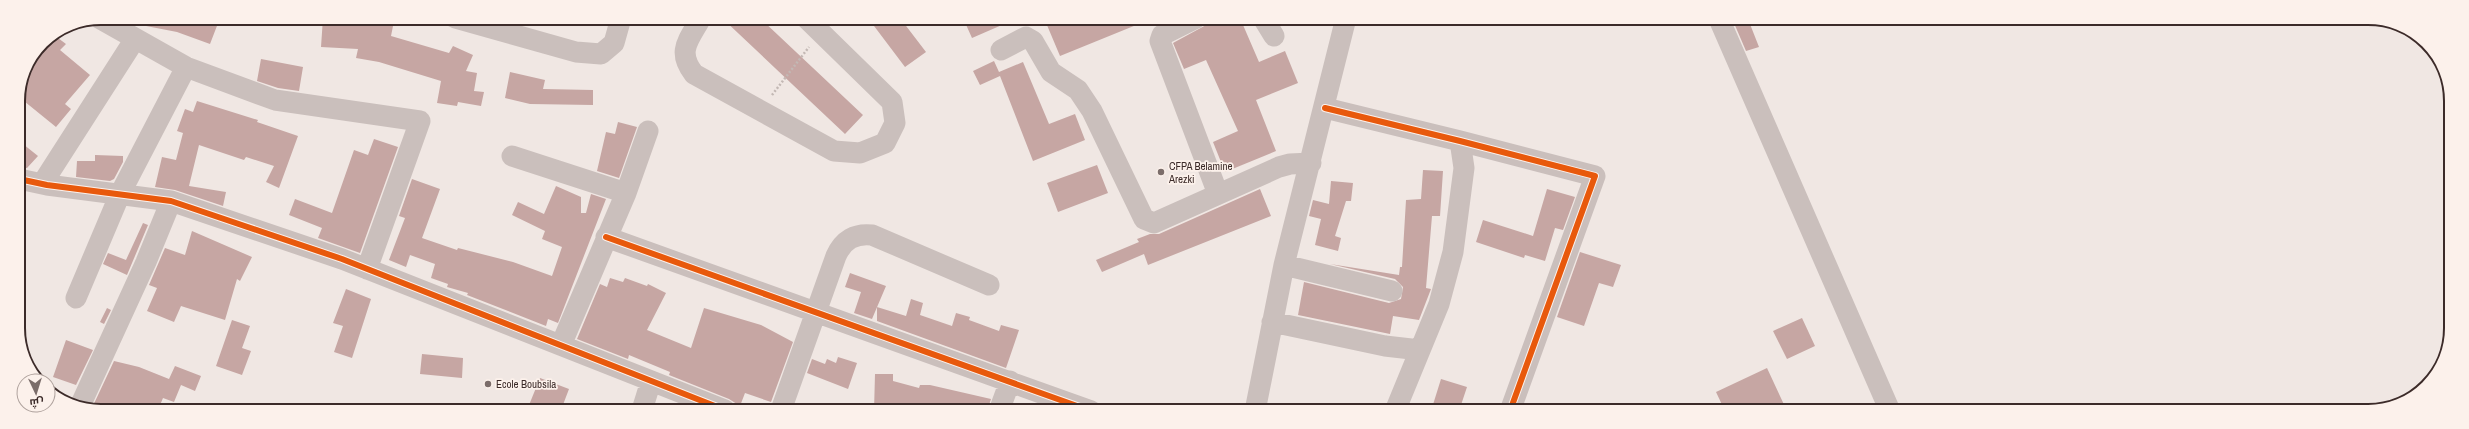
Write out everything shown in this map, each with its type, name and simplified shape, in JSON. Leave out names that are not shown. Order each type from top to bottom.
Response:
[{"type":"street","points":[[111,25],[186,67],[275,100],[420,121],[367,269]]},
{"type":"street","points":[[480,25],[576,52],[602,54],[614,43],[619,25]]},
{"type":"street","points":[[697,25],[684,50],[685,63],[694,74],[834,151],[860,153],[885,144],[895,123],[892,102],[813,25]]},
{"type":"street","points":[[1182,25],[1162,35],[1160,41],[1218,194]]},
{"type":"street","points":[[1268,25],[1274,36]]},
{"type":"street","points":[[1256,404],[1284,265],[1325,108],[1344,25]]},
{"type":"street","points":[[1722,25],[1887,404]]},
{"type":"street","points":[[1001,50],[1026,37],[1033,41],[1051,72],[1078,90],[1092,111],[1144,219],[1148,223],[1154,223],[1279,167],[1290,164],[1311,163]]},
{"type":"street","points":[[42,184],[135,39]]},
{"type":"street","points":[[76,298],[120,194],[186,67]]},
{"type":"street","points":[[1325,108],[1460,140],[1595,176],[1513,404]]},
{"type":"street","points":[[561,345],[626,193],[648,131]]},
{"type":"street","points":[[1399,404],[1439,304],[1453,252],[1464,168],[1460,140]]},
{"type":"street","points":[[512,156],[626,193]]},
{"type":"street","points":[[25,180],[171,201],[367,269],[710,404]]},
{"type":"street","points":[[82,402],[146,262],[171,201]]},
{"type":"street","points":[[783,404],[814,313],[839,249],[850,238],[857,235],[872,235],[989,285]]},
{"type":"street","points":[[606,237],[814,313],[1072,404]]},
{"type":"street","points":[[1284,265],[1392,291]]},
{"type":"street","points":[[1272,322],[1384,346],[1420,350]]},
{"type":"street","points":[[644,404],[651,381]]},
{"type":"street","points":[[1002,404],[1010,381]]},
{"type":"path","points":[[760,110],[813,25]]},
{"type":"building","points":[[141,25],[217,25],[210,44],[177,32]]},
{"type":"building","points":[[323,25],[393,26],[391,36],[449,53],[453,46],[473,55],[466,71],[477,73],[474,91],[484,92],[481,106],[458,102],[457,106],[437,103],[441,81],[379,62],[356,58],[358,49],[321,47]]},
{"type":"building","points":[[729,25],[767,25],[863,115],[845,134]]},
{"type":"building","points":[[873,25],[905,25],[926,52],[905,67]]},
{"type":"building","points":[[966,25],[1002,25],[972,38]]},
{"type":"building","points":[[1047,25],[1136,25],[1060,56]]},
{"type":"building","points":[[1206,25],[1243,25],[1259,62],[1285,51],[1298,83],[1256,100],[1276,151],[1225,172],[1213,142],[1238,131],[1206,60],[1184,69],[1173,43]]},
{"type":"building","points":[[1735,25],[1750,25],[1759,47],[1746,51]]},
{"type":"building","points":[[58,38],[66,44],[60,50],[90,75],[65,104],[71,109],[56,127],[25,101],[26,86],[33,67],[47,47]]},
{"type":"building","points":[[261,59],[303,67],[299,91],[278,88],[257,81]]},
{"type":"building","points":[[994,61],[999,72],[1023,62],[1049,124],[1075,114],[1085,140],[1033,161],[1000,76],[980,85],[973,71]]},
{"type":"building","points":[[510,72],[545,80],[543,89],[593,90],[593,105],[530,104],[505,98]]},
{"type":"building","points":[[197,101],[258,120],[257,122],[298,136],[279,188],[266,182],[274,166],[246,157],[244,160],[199,145],[189,186],[226,192],[223,206],[175,190],[155,187],[162,157],[176,160],[183,133],[177,131],[185,109],[193,112]]},
{"type":"building","points":[[618,122],[637,127],[619,178],[597,171],[606,132],[615,134]]},
{"type":"building","points":[[374,139],[398,147],[360,253],[318,238],[322,228],[289,215],[295,199],[332,213],[354,150],[368,155]]},
{"type":"building","points":[[25,146],[38,156],[27,168],[25,168]]},
{"type":"building","points":[[95,155],[123,156],[123,162],[114,179],[110,181],[76,177],[77,161],[95,161]]},
{"type":"building","points":[[1097,165],[1108,193],[1058,212],[1047,183]]},
{"type":"building","points":[[1423,170],[1443,171],[1440,216],[1432,216],[1426,288],[1431,289],[1419,320],[1393,316],[1390,334],[1298,315],[1304,282],[1389,303],[1401,299],[1403,287],[1395,279],[1330,264],[1399,275],[1400,267],[1402,267],[1406,200],[1421,199]]},
{"type":"building","points":[[412,179],[440,189],[422,238],[457,250],[458,248],[513,262],[552,276],[562,247],[542,239],[545,231],[512,215],[518,202],[544,214],[556,186],[581,197],[581,213],[586,213],[591,194],[606,199],[558,323],[548,319],[546,326],[467,295],[468,293],[447,287],[448,284],[431,278],[435,264],[410,255],[406,267],[389,260],[405,218],[399,216]]},
{"type":"building","points":[[1331,181],[1353,183],[1351,201],[1346,201],[1335,236],[1341,238],[1338,251],[1315,245],[1321,219],[1309,216],[1313,200],[1329,204]]},
{"type":"building","points":[[1260,189],[1271,216],[1148,265],[1144,254],[1102,272],[1096,260],[1139,242],[1137,239],[1150,234],[1159,234]]},
{"type":"building","points":[[1547,189],[1575,197],[1563,230],[1555,228],[1545,261],[1525,255],[1524,258],[1476,242],[1483,220],[1533,236]]},
{"type":"building","points":[[143,223],[148,225],[127,275],[103,264],[108,253],[126,260]]},
{"type":"building","points":[[192,231],[252,257],[240,281],[237,279],[225,320],[181,306],[174,322],[147,311],[157,288],[149,285],[165,248],[185,255]]},
{"type":"building","points":[[1580,252],[1621,265],[1613,287],[1599,283],[1584,326],[1557,317]]},
{"type":"building","points":[[850,273],[886,286],[872,319],[854,313],[861,292],[845,287]]},
{"type":"building","points":[[610,278],[623,282],[625,278],[647,286],[648,284],[666,293],[647,330],[691,348],[704,308],[761,325],[793,342],[771,402],[745,393],[741,404],[737,404],[729,399],[669,375],[670,372],[629,355],[628,359],[577,339],[600,284],[607,287]]},
{"type":"building","points":[[346,289],[371,299],[352,358],[334,352],[343,326],[333,323]]},
{"type":"building","points":[[911,299],[923,303],[920,315],[952,326],[956,313],[970,317],[969,320],[999,331],[1001,325],[1019,330],[1006,368],[877,321],[877,307],[906,316]]},
{"type":"building","points":[[107,308],[111,310],[104,324],[100,322]]},
{"type":"building","points":[[1802,318],[1815,346],[1787,359],[1773,331]]},
{"type":"building","points":[[232,320],[250,326],[242,348],[251,351],[242,375],[216,366]]},
{"type":"building","points":[[66,340],[93,350],[76,385],[56,378],[56,373],[54,373]]},
{"type":"building","points":[[422,354],[463,358],[462,378],[420,374]]},
{"type":"building","points":[[838,357],[857,363],[848,389],[807,373],[812,359],[825,364],[827,359],[836,363]]},
{"type":"building","points":[[114,361],[139,367],[169,379],[175,366],[201,376],[195,391],[181,385],[174,402],[163,398],[160,404],[94,403]]},
{"type":"building","points":[[1767,368],[1784,404],[1722,404],[1716,392]]},
{"type":"building","points":[[875,374],[893,374],[893,381],[919,388],[920,385],[930,385],[991,399],[989,404],[874,404]]},
{"type":"building","points":[[540,378],[569,389],[563,404],[529,404]]},
{"type":"building","points":[[1441,379],[1467,387],[1461,404],[1433,404]]},
{"type":"cycle path","points":[[1325,108],[1595,176],[1513,404]]},
{"type":"cycle path","points":[[25,180],[47,185],[171,201],[342,259],[710,404]]},
{"type":"cycle path","points":[[606,237],[1071,404]]},
{"type":"place","name":"CFPA Belamine Arezki","points":[[1161,172]]},
{"type":"place","name":"Ecole Boubsila","points":[[488,384]]}]
